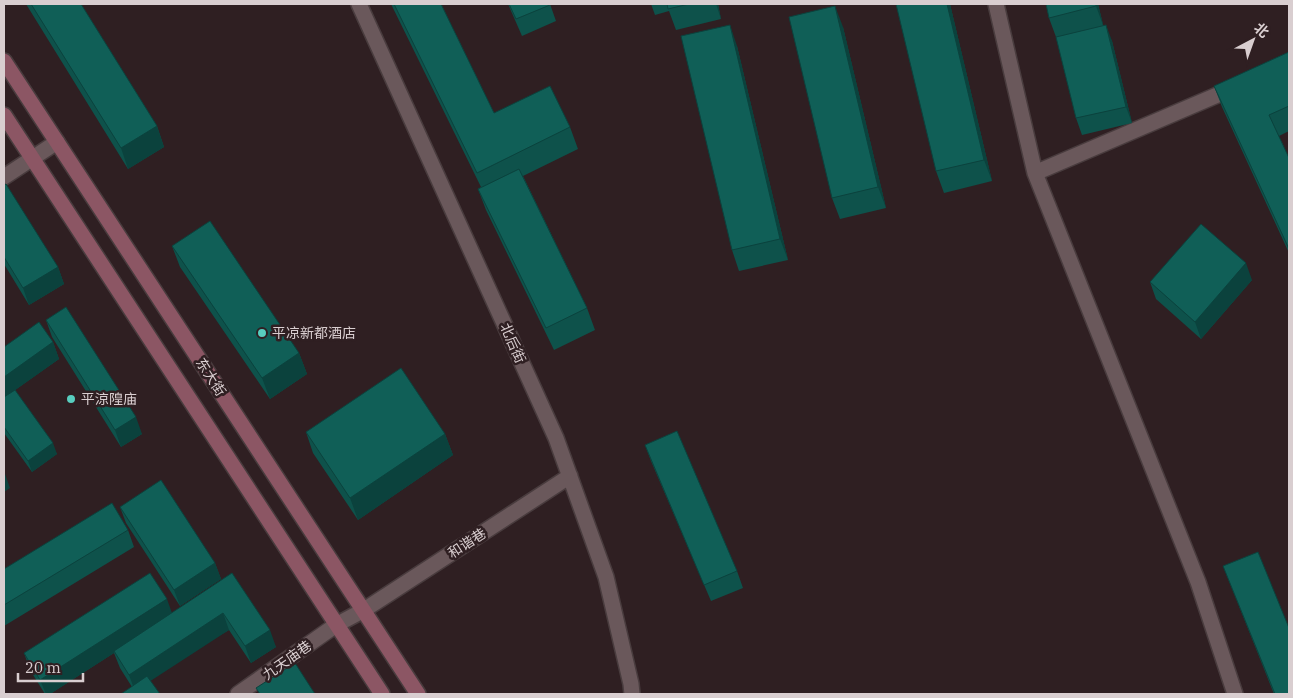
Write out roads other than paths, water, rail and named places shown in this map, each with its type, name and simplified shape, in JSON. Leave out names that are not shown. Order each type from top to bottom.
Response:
[{"type":"main road","name":"东大街","points":[[4,61],[418,694]]},
{"type":"main road","points":[[4,115],[382,694]]},
{"type":"street","name":"北后街","points":[[359,4],[552,429],[606,577],[632,694]]},
{"type":"street","points":[[996,4],[1036,173],[1198,582],[1235,694]]},
{"type":"street","points":[[1036,173],[1253,80]]},
{"type":"street","points":[[4,177],[57,142]]},
{"type":"street","name":"和谐巷","points":[[336,625],[364,610],[570,476]]},
{"type":"street","name":"九天庙巷","points":[[238,694],[336,625]]},
{"type":"place","name":"平凉新都酒店","points":[[262,333]]},
{"type":"place","name":"平涼隍庙","points":[[71,399]]}]
